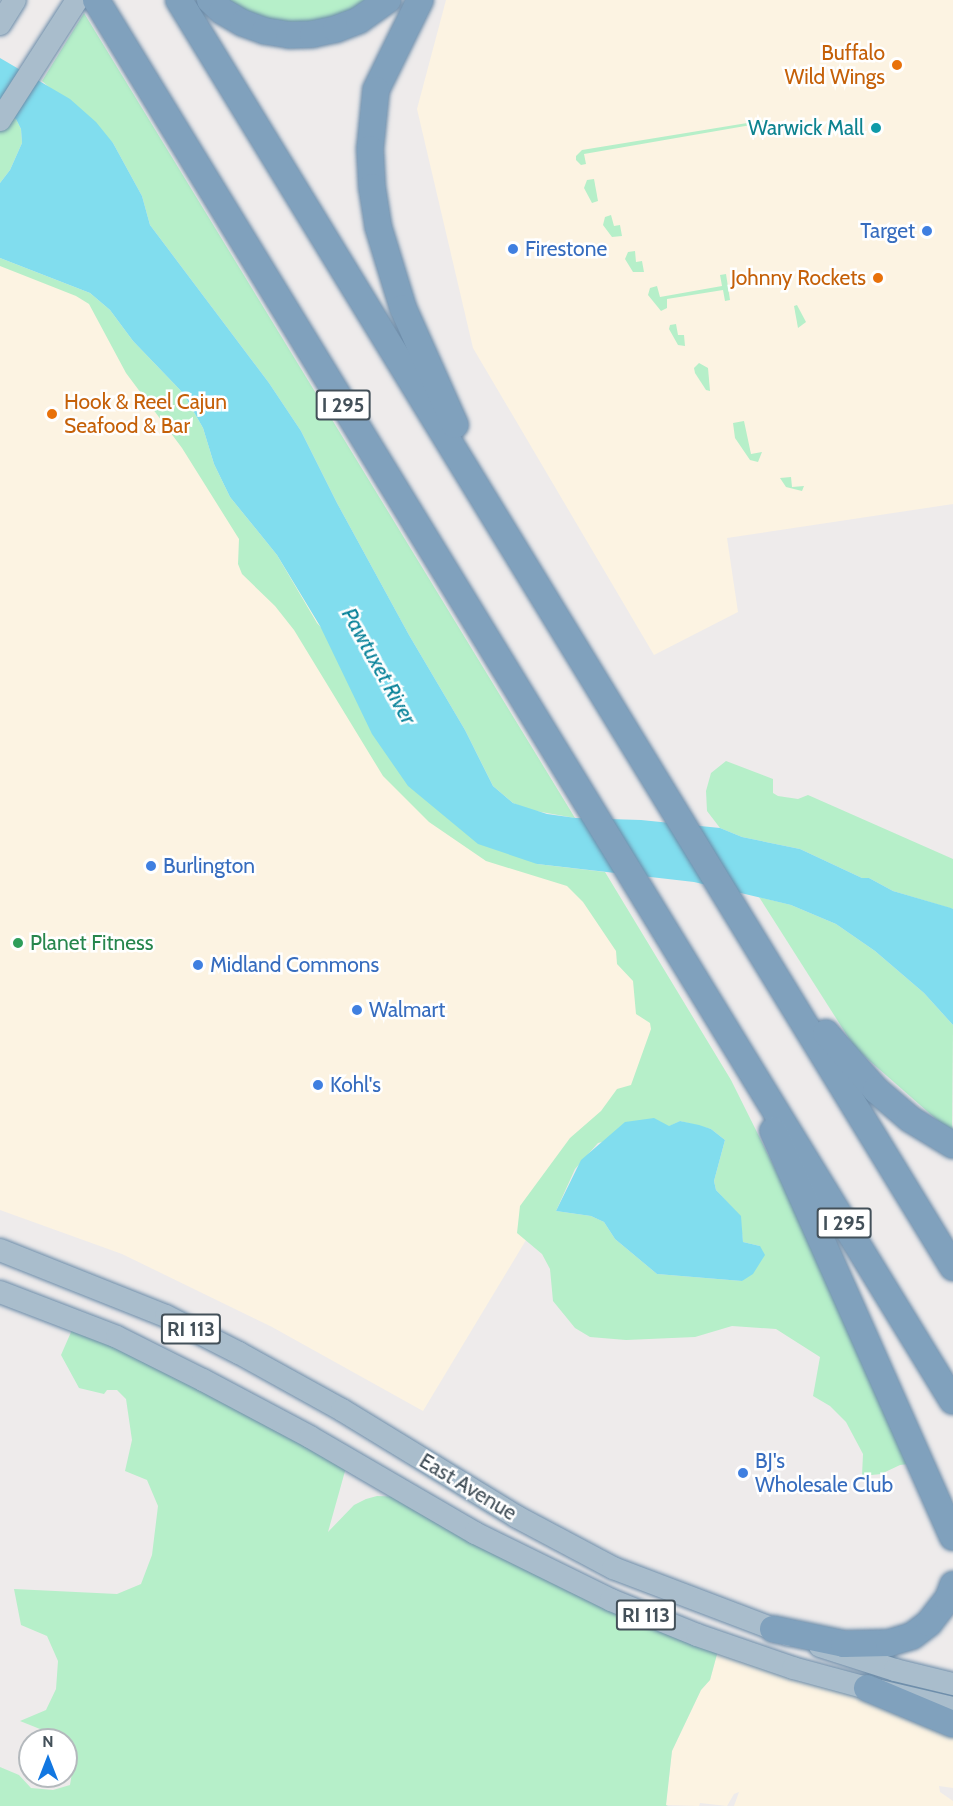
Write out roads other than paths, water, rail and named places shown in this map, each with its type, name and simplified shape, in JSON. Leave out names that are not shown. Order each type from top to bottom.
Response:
[{"type":"highway","name":"I 295","points":[[96,0],[953,1401]]},
{"type":"highway","points":[[179,0],[953,1267]]},
{"type":"highway","points":[[210,0],[222,11],[265,31],[313,34],[336,29],[359,20],[388,0]]},
{"type":"highway","points":[[420,0],[376,90],[370,149],[372,187],[378,226],[403,308],[428,367],[481,480],[534,580]]},
{"type":"highway","points":[[755,942],[846,1058],[876,1090],[909,1119],[953,1145]]},
{"type":"highway","points":[[735,1046],[953,1537]]},
{"type":"highway","points":[[773,1629],[844,1644],[889,1643],[912,1636],[929,1623],[948,1599],[953,1585]]},
{"type":"highway","points":[[867,1688],[953,1724]]},
{"type":"main road","points":[[0,120],[77,0]]},
{"type":"main road","name":"East Avenue","points":[[0,1250],[166,1316],[238,1353],[342,1410],[517,1517],[613,1568],[849,1657],[953,1684]]},
{"type":"main road","name":"East Avenue","points":[[0,1292],[117,1337],[203,1380],[310,1437],[456,1522],[570,1582],[655,1619],[744,1652],[867,1688],[953,1708]]},
{"type":"water","name":"Pawtuxet River","points":[[0,58],[70,99],[96,122],[113,143],[142,196],[150,225],[269,383],[301,431],[337,503],[409,635],[465,730],[493,786],[513,803],[547,814],[720,828],[742,837],[800,849],[862,878],[869,878],[893,891],[953,909],[953,1025],[924,993],[875,951],[836,924],[791,905],[694,882],[537,864],[478,844],[408,786],[372,734],[320,626],[277,555],[230,497],[214,464],[203,428],[183,393],[133,341],[110,310],[90,293],[0,258],[0,183],[10,170],[22,143],[21,129],[16,119],[0,109]]},
{"type":"water","points":[[654,1118],[669,1126],[680,1121],[699,1125],[711,1129],[725,1140],[714,1181],[716,1190],[741,1216],[743,1242],[760,1246],[765,1255],[753,1274],[742,1281],[657,1274],[615,1239],[604,1222],[591,1216],[556,1211],[581,1160],[625,1122]]},
{"type":"place","name":"Buffalo Wild Wings","points":[[897,65]]},
{"type":"place","name":"Warwick Mall","points":[[876,128]]},
{"type":"place","name":"Target","points":[[927,231]]},
{"type":"place","name":"Firestone","points":[[513,249]]},
{"type":"place","name":"Johnny Rockets","points":[[878,278]]},
{"type":"place","name":"Hook & Reel Cajun Seafood & Bar","points":[[52,414]]},
{"type":"place","name":"Burlington","points":[[151,866]]},
{"type":"place","name":"Planet Fitness","points":[[18,943]]},
{"type":"place","name":"Midland Commons","points":[[198,965]]},
{"type":"place","name":"Walmart","points":[[357,1010]]},
{"type":"place","name":"Kohl's","points":[[318,1085]]},
{"type":"place","name":"BJ's Wholesale Club","points":[[743,1473]]}]
